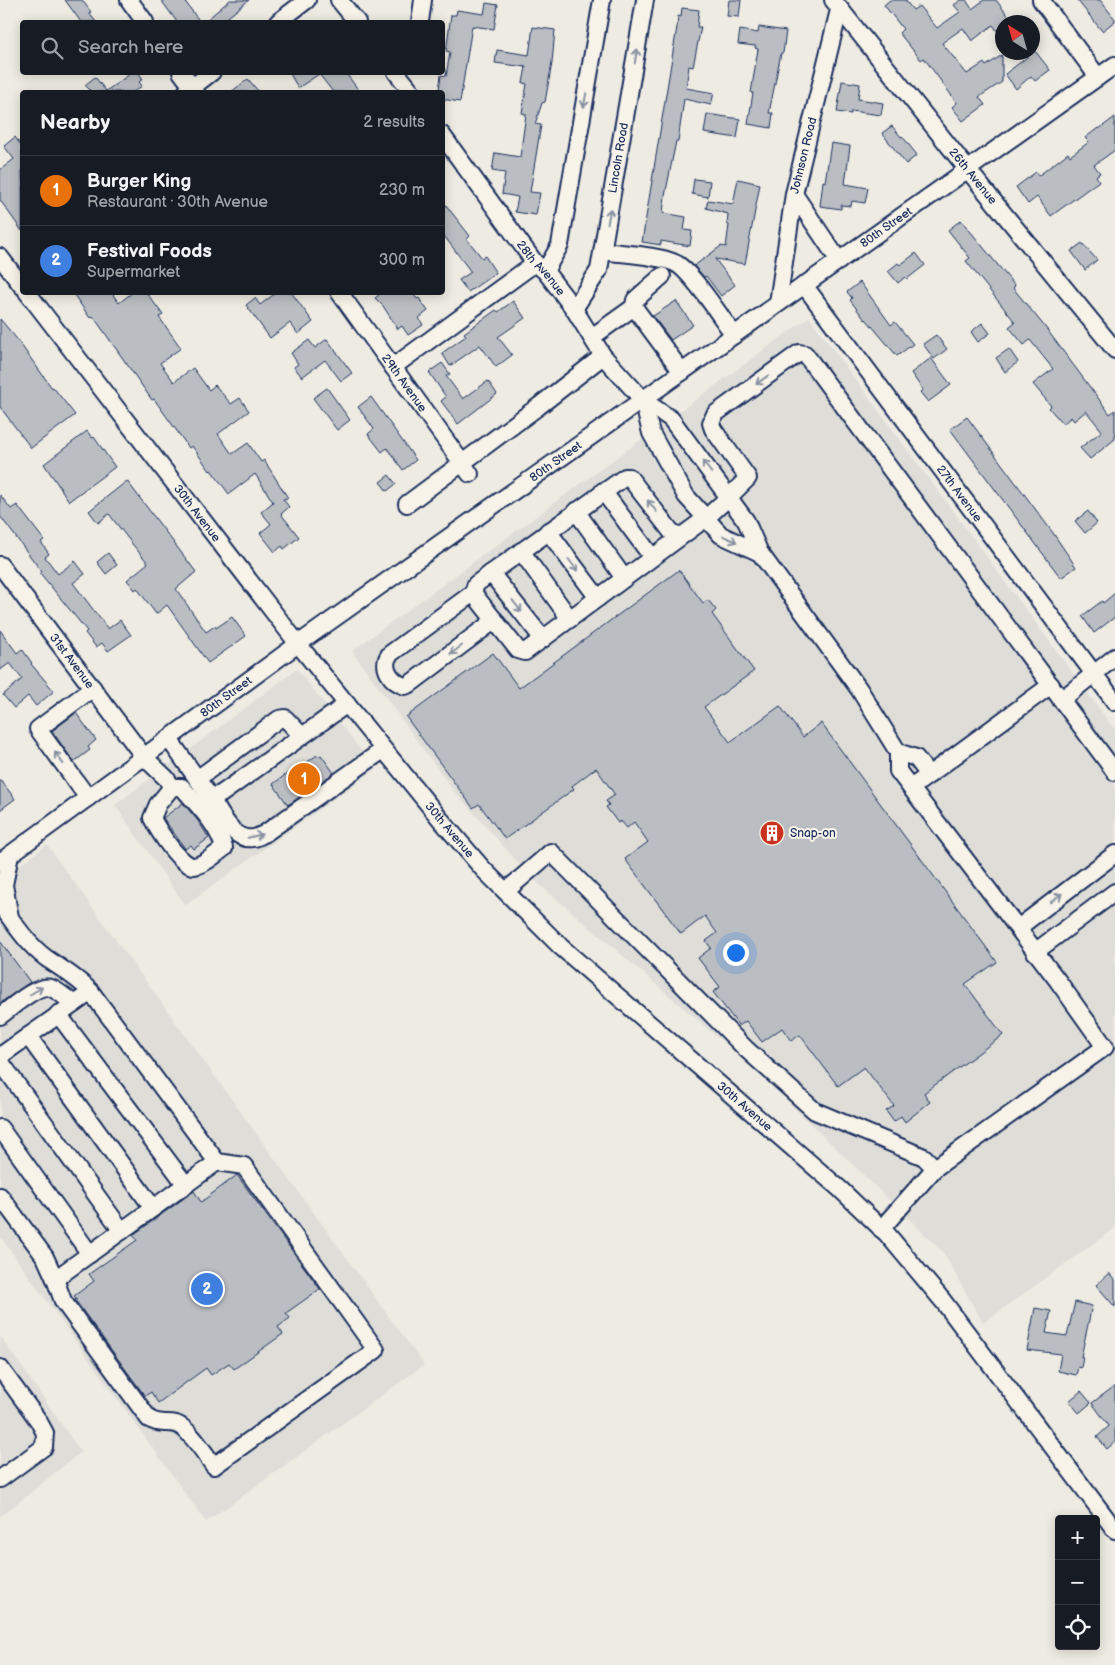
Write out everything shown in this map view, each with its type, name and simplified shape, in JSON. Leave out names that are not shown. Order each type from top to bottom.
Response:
[{"type":"street","points":[[129,0],[144,20]]},
{"type":"street","points":[[281,20],[308,0]]},
{"type":"street","points":[[339,0],[355,20]]},
{"type":"street","points":[[420,20],[423,0]]},
{"type":"street","points":[[393,367],[540,267],[560,245],[602,0]]},
{"type":"street","name":"Lincoln Road","points":[[574,309],[599,270],[645,0]]},
{"type":"street","points":[[1041,0],[1098,77]]},
{"type":"street","name":"26th Avenue","points":[[836,5],[1115,350]]},
{"type":"street","name":"Johnson Road","points":[[778,304],[794,194],[836,5]]},
{"type":"street","name":"80th Street","points":[[5,858],[298,644],[1115,65]]},
{"type":"street","points":[[183,75],[190,90]]},
{"type":"street","points":[[192,90],[209,75]]},
{"type":"street","points":[[398,75],[410,90]]},
{"type":"street","points":[[411,90],[413,75]]},
{"type":"street","name":"28th Avenue","points":[[445,139],[540,267],[574,309],[603,356],[643,400]]},
{"type":"street","points":[[794,194],[839,261]]},
{"type":"street","points":[[602,251],[659,258],[676,263],[691,277],[734,335]]},
{"type":"street","points":[[0,257],[20,283]]},
{"type":"street","points":[[662,276],[634,300],[634,307],[682,372]]},
{"type":"street","name":"27th Avenue","points":[[804,285],[1115,702]]},
{"type":"street","name":"30th Avenue","points":[[29,295],[298,644],[483,869],[561,948],[840,1189],[881,1229],[943,1301],[1115,1530]]},
{"type":"street","name":"29th Avenue","points":[[341,295],[466,469]]},
{"type":"street","points":[[592,338],[634,307]]},
{"type":"street","points":[[473,593],[521,652],[526,652],[706,518],[748,478],[713,429],[712,419],[715,414],[799,353],[802,353],[808,356],[1115,772]]},
{"type":"street","points":[[407,504],[466,469],[539,406],[603,356]]},
{"type":"street","points":[[643,400],[671,419],[730,497],[746,521],[760,552],[859,689],[898,752],[898,771],[1018,928],[1105,1047],[935,1168],[881,1229]]},
{"type":"street","points":[[643,400],[652,436],[686,496],[721,535],[760,552]]},
{"type":"street","points":[[495,620],[410,684],[405,686],[395,681],[386,669],[386,659],[390,654],[473,593],[476,584],[625,477],[630,477],[677,539]]},
{"type":"street","points":[[603,491],[652,557]]},
{"type":"street","points":[[576,511],[624,578]]},
{"type":"street","points":[[548,531],[598,598]]},
{"type":"street","points":[[521,551],[570,619]]},
{"type":"street","name":"31st Avenue","points":[[0,565],[144,757],[172,786],[182,787],[208,818],[222,841],[224,848],[195,866],[185,864],[158,831],[152,818],[158,804],[172,786]]},
{"type":"street","points":[[491,573],[543,639]]},
{"type":"street","points":[[1061,700],[1115,657]]},
{"type":"street","points":[[911,788],[1051,685]]},
{"type":"street","points":[[88,798],[38,729],[92,688]]},
{"type":"street","points":[[210,797],[220,794],[347,704]]},
{"type":"street","points":[[197,779],[279,719],[285,718],[302,736]]},
{"type":"street","points":[[169,738],[234,833],[244,838],[252,839],[264,834],[384,750]]},
{"type":"street","points":[[898,752],[916,758],[929,775]]},
{"type":"street","points":[[506,892],[551,852],[746,1049],[815,1111],[924,1157],[935,1168]]},
{"type":"street","points":[[1018,928],[1115,854]]},
{"type":"street","points":[[5,858],[4,885],[10,919]]},
{"type":"street","points":[[1035,952],[1115,892]]},
{"type":"street","points":[[0,904],[26,940],[45,957],[81,982],[90,992],[217,1162]]},
{"type":"street","points":[[0,1016],[44,986],[52,988],[74,1004]]},
{"type":"street","points":[[0,1056],[90,992]]},
{"type":"street","points":[[58,1014],[186,1184]]},
{"type":"street","points":[[28,1036],[153,1208]]},
{"type":"street","points":[[0,1061],[122,1231]]},
{"type":"street","points":[[0,1128],[90,1254]]},
{"type":"street","points":[[0,1196],[45,1257],[56,1279],[63,1302],[148,1419],[158,1424],[174,1423],[184,1428],[214,1466],[376,1350],[244,1166],[217,1162],[56,1279]]},
{"type":"street","points":[[0,1368],[38,1420],[45,1433],[44,1447],[0,1479]]},
{"type":"shaded area","points":[[809,317],[1115,730],[1115,1228],[983,1323],[943,1252],[749,1064],[531,877],[453,790],[352,651]]},
{"type":"shaded area","points":[[297,669],[376,769],[185,905],[115,805]]},
{"type":"shaded area","points":[[47,845],[424,1365],[206,1522],[0,1236],[0,879]]},
{"type":"shaded area","points":[[0,1336],[81,1452],[0,1517]]},
{"type":"building","points":[[65,0],[82,0],[94,20],[80,20]]},
{"type":"building","points":[[161,0],[184,0],[199,20],[176,20]]},
{"type":"building","points":[[230,0],[249,0],[224,20],[206,20]]},
{"type":"building","points":[[729,0],[741,0],[739,17],[727,16]]},
{"type":"building","points":[[890,0],[905,0],[913,10],[919,6],[937,28],[960,12],[954,5],[961,0],[966,0],[972,9],[984,0],[996,0],[1008,15],[995,15],[995,28],[993,25],[972,41],[963,28],[942,43],[967,74],[984,63],[986,66],[995,60],[1002,60],[1002,82],[979,97],[985,105],[963,121],[952,107],[957,103],[924,58],[921,60],[899,33],[903,29],[884,5]]},
{"type":"building","points":[[1077,0],[1100,0],[1115,21],[1102,31]]},
{"type":"building","points":[[486,3],[498,5],[494,29],[472,26],[460,102],[445,100],[445,90],[439,90],[441,75],[446,76],[450,52],[446,51],[451,15],[456,15],[457,10],[484,14]]},
{"type":"building","points":[[682,8],[699,10],[697,27],[701,27],[693,67],[689,66],[686,88],[714,93],[711,105],[684,99],[678,141],[676,141],[665,196],[663,213],[686,217],[684,230],[692,231],[690,246],[661,241],[661,245],[642,242],[678,16],[681,17]]},
{"type":"building","points":[[533,27],[555,30],[552,63],[545,102],[542,103],[535,124],[541,125],[530,192],[540,193],[536,215],[515,212],[518,197],[502,194],[505,173],[492,171],[495,153],[520,157],[526,114],[522,113],[527,84],[523,83],[526,67],[495,63],[497,50],[529,55]]},
{"type":"building","points":[[759,27],[786,31],[783,53],[781,53],[769,113],[773,113],[771,128],[748,124],[758,49],[755,48],[756,46],[738,44],[740,30],[758,33]]},
{"type":"building","points":[[1040,57],[1050,70],[1035,81],[1031,76],[1016,89],[1005,74],[1023,60],[1040,60]]},
{"type":"building","points":[[129,75],[140,75],[143,79],[139,82],[142,86],[136,90],[107,90]]},
{"type":"building","points":[[291,75],[318,75],[298,88]]},
{"type":"building","points":[[320,75],[347,75],[358,90],[331,90]]},
{"type":"building","points":[[95,77],[105,90],[90,90],[85,85]]},
{"type":"building","points":[[248,79],[257,90],[234,90]]},
{"type":"building","points":[[842,81],[860,84],[858,99],[883,103],[881,115],[851,111],[851,114],[837,112]]},
{"type":"building","points":[[707,114],[740,119],[737,138],[704,133]]},
{"type":"building","points":[[1115,117],[1115,150],[1094,165],[1100,173],[1096,176],[1099,181],[1051,216],[1037,197],[1028,204],[1016,187],[1036,172],[1038,176],[1068,153],[1070,156],[1089,142],[1085,138]]},
{"type":"building","points":[[892,126],[917,155],[906,164],[882,133]]},
{"type":"building","points":[[15,137],[20,144],[20,228],[0,200],[0,170],[14,159],[4,146]]},
{"type":"building","points":[[831,143],[850,146],[845,184],[868,188],[865,203],[852,201],[851,206],[841,205],[841,209],[820,206]]},
{"type":"building","points":[[694,179],[710,181],[708,197],[692,194]]},
{"type":"building","points":[[738,179],[760,184],[745,264],[715,259],[735,285],[721,296],[706,276],[704,277],[694,266],[721,246],[726,247],[729,225],[727,224],[728,214],[706,208],[708,200],[733,204]]},
{"type":"building","points":[[445,204],[470,236],[467,239],[482,258],[485,256],[496,273],[468,292],[459,280],[471,272],[445,237]]},
{"type":"building","points":[[961,220],[1015,286],[1013,288],[1045,327],[1110,414],[1115,410],[1115,439],[1090,459],[1080,448],[1102,431],[1086,411],[1074,421],[1071,417],[1063,424],[1049,408],[1051,406],[1033,384],[1053,369],[1030,340],[1024,345],[1009,327],[1015,322],[966,261],[970,258],[948,230]]},
{"type":"building","points":[[1082,243],[1097,260],[1085,270],[1071,251]]},
{"type":"building","points":[[916,253],[925,265],[907,279],[905,277],[898,283],[888,271]]},
{"type":"building","points":[[860,282],[891,325],[895,322],[913,344],[897,356],[850,300],[852,298],[847,292]]},
{"type":"building","points":[[74,295],[113,295],[119,303],[129,295],[148,295],[163,315],[159,317],[181,348],[160,363],[174,382],[193,368],[209,390],[215,385],[231,404],[240,398],[249,411],[218,434],[232,454],[248,443],[261,462],[264,460],[288,498],[283,499],[289,507],[281,514],[299,537],[284,549],[282,546],[275,552],[260,533],[271,524],[261,512],[273,502],[255,474],[229,494],[192,446],[189,448],[154,399],[152,400],[93,316],[90,318]]},
{"type":"building","points":[[273,295],[293,295],[313,322],[298,334],[290,323],[270,338],[246,305],[255,298],[260,305]]},
{"type":"building","points":[[378,295],[414,295],[417,299],[419,298],[428,311],[419,318],[423,325],[408,335],[402,326],[398,329],[383,306],[375,298]]},
{"type":"building","points":[[513,301],[525,318],[498,337],[512,355],[496,367],[480,345],[450,366],[442,353],[466,336],[464,333],[496,310],[498,312]]},
{"type":"building","points":[[676,301],[693,325],[671,340],[653,316]]},
{"type":"building","points":[[0,319],[52,388],[75,415],[31,448],[0,407]]},
{"type":"building","points":[[982,323],[990,333],[978,342],[971,332]]},
{"type":"building","points":[[936,335],[947,349],[934,359],[923,344]]},
{"type":"building","points":[[327,339],[352,373],[341,381],[325,360],[302,377],[294,367],[298,364],[291,353],[309,340],[315,348]]},
{"type":"building","points":[[1009,349],[1018,362],[1005,372],[996,358]]},
{"type":"building","points":[[931,358],[951,385],[928,402],[920,392],[923,390],[911,373]]},
{"type":"building","points":[[442,363],[450,374],[446,376],[463,399],[488,381],[497,394],[458,424],[441,401],[446,397],[429,372]]},
{"type":"building","points":[[327,388],[350,420],[337,430],[313,398]]},
{"type":"building","points":[[371,397],[416,460],[403,470],[387,448],[382,452],[368,434],[374,429],[358,407]]},
{"type":"building","points":[[967,417],[1076,567],[1061,578],[950,429]]},
{"type":"building","points":[[87,431],[92,438],[94,437],[115,467],[69,501],[44,464]]},
{"type":"building","points":[[389,475],[396,484],[387,491],[380,482]]},
{"type":"building","points":[[127,481],[196,572],[176,589],[206,632],[215,626],[216,628],[232,617],[246,636],[208,663],[167,605],[156,614],[137,588],[135,590],[127,580],[148,563],[109,514],[98,523],[89,511]]},
{"type":"building","points":[[0,495],[11,509],[17,505],[44,540],[41,542],[49,554],[45,557],[58,574],[75,561],[85,574],[73,583],[108,629],[120,620],[131,635],[108,651],[102,643],[96,647],[85,633],[87,631],[40,573],[42,572],[0,516]]},
{"type":"building","points":[[1088,511],[1097,523],[1085,533],[1075,521]]},
{"type":"building","points":[[108,553],[117,565],[106,574],[97,562]]},
{"type":"building","name":"Snap-on","points":[[679,570],[703,603],[708,600],[716,610],[712,614],[754,671],[704,707],[730,742],[780,706],[803,737],[821,723],[997,962],[965,984],[1003,1035],[924,1093],[930,1102],[905,1122],[901,1116],[894,1122],[886,1111],[894,1106],[864,1067],[838,1086],[800,1035],[791,1041],[782,1028],[762,1042],[746,1021],[739,1026],[713,992],[720,987],[698,958],[711,948],[706,941],[717,933],[705,916],[681,934],[625,859],[648,842],[634,822],[627,828],[621,821],[618,823],[606,807],[609,805],[606,801],[615,795],[596,768],[572,786],[574,789],[505,839],[479,804],[473,808],[406,717],[493,653],[519,688]]},
{"type":"building","points":[[1115,593],[1115,617],[1094,633],[1082,616]]},
{"type":"building","points":[[0,630],[17,653],[22,649],[31,664],[54,691],[36,706],[28,696],[14,708],[3,695],[22,679],[10,663],[0,670]]},
{"type":"building","points":[[76,713],[96,740],[88,747],[90,750],[74,762],[52,731]]},
{"type":"building","points":[[317,755],[318,757],[321,755],[334,773],[288,805],[273,784],[296,767],[298,769]]},
{"type":"building","points":[[0,779],[15,799],[0,810]]},
{"type":"building","points":[[183,803],[209,838],[194,849],[191,845],[185,849],[163,818]]},
{"type":"building","points":[[0,941],[30,982],[0,1003]]},
{"type":"building","points":[[237,1175],[320,1289],[286,1313],[290,1318],[278,1327],[283,1334],[234,1369],[229,1363],[211,1375],[206,1368],[158,1403],[151,1392],[145,1396],[75,1300],[77,1299],[74,1296],[94,1281],[89,1274],[137,1240],[133,1235],[194,1191],[201,1202]]},
{"type":"building","points":[[1109,1273],[1115,1280],[1115,1307],[1096,1285]]},
{"type":"building","points":[[1075,1302],[1092,1306],[1081,1357],[1083,1357],[1081,1368],[1078,1367],[1076,1375],[1058,1371],[1061,1354],[1027,1350],[1035,1308],[1051,1311],[1046,1333],[1067,1336]]},
{"type":"building","points":[[1115,1386],[1115,1442],[1107,1449],[1097,1437],[1109,1426],[1092,1403]]},
{"type":"building","points":[[1081,1391],[1091,1403],[1079,1413],[1069,1401]]},
{"type":"place","name":"Burger King","points":[[304,779]]},
{"type":"place","name":"Snap-on","points":[[772,833]]},
{"type":"place","name":"Festival Foods","points":[[207,1289]]}]
